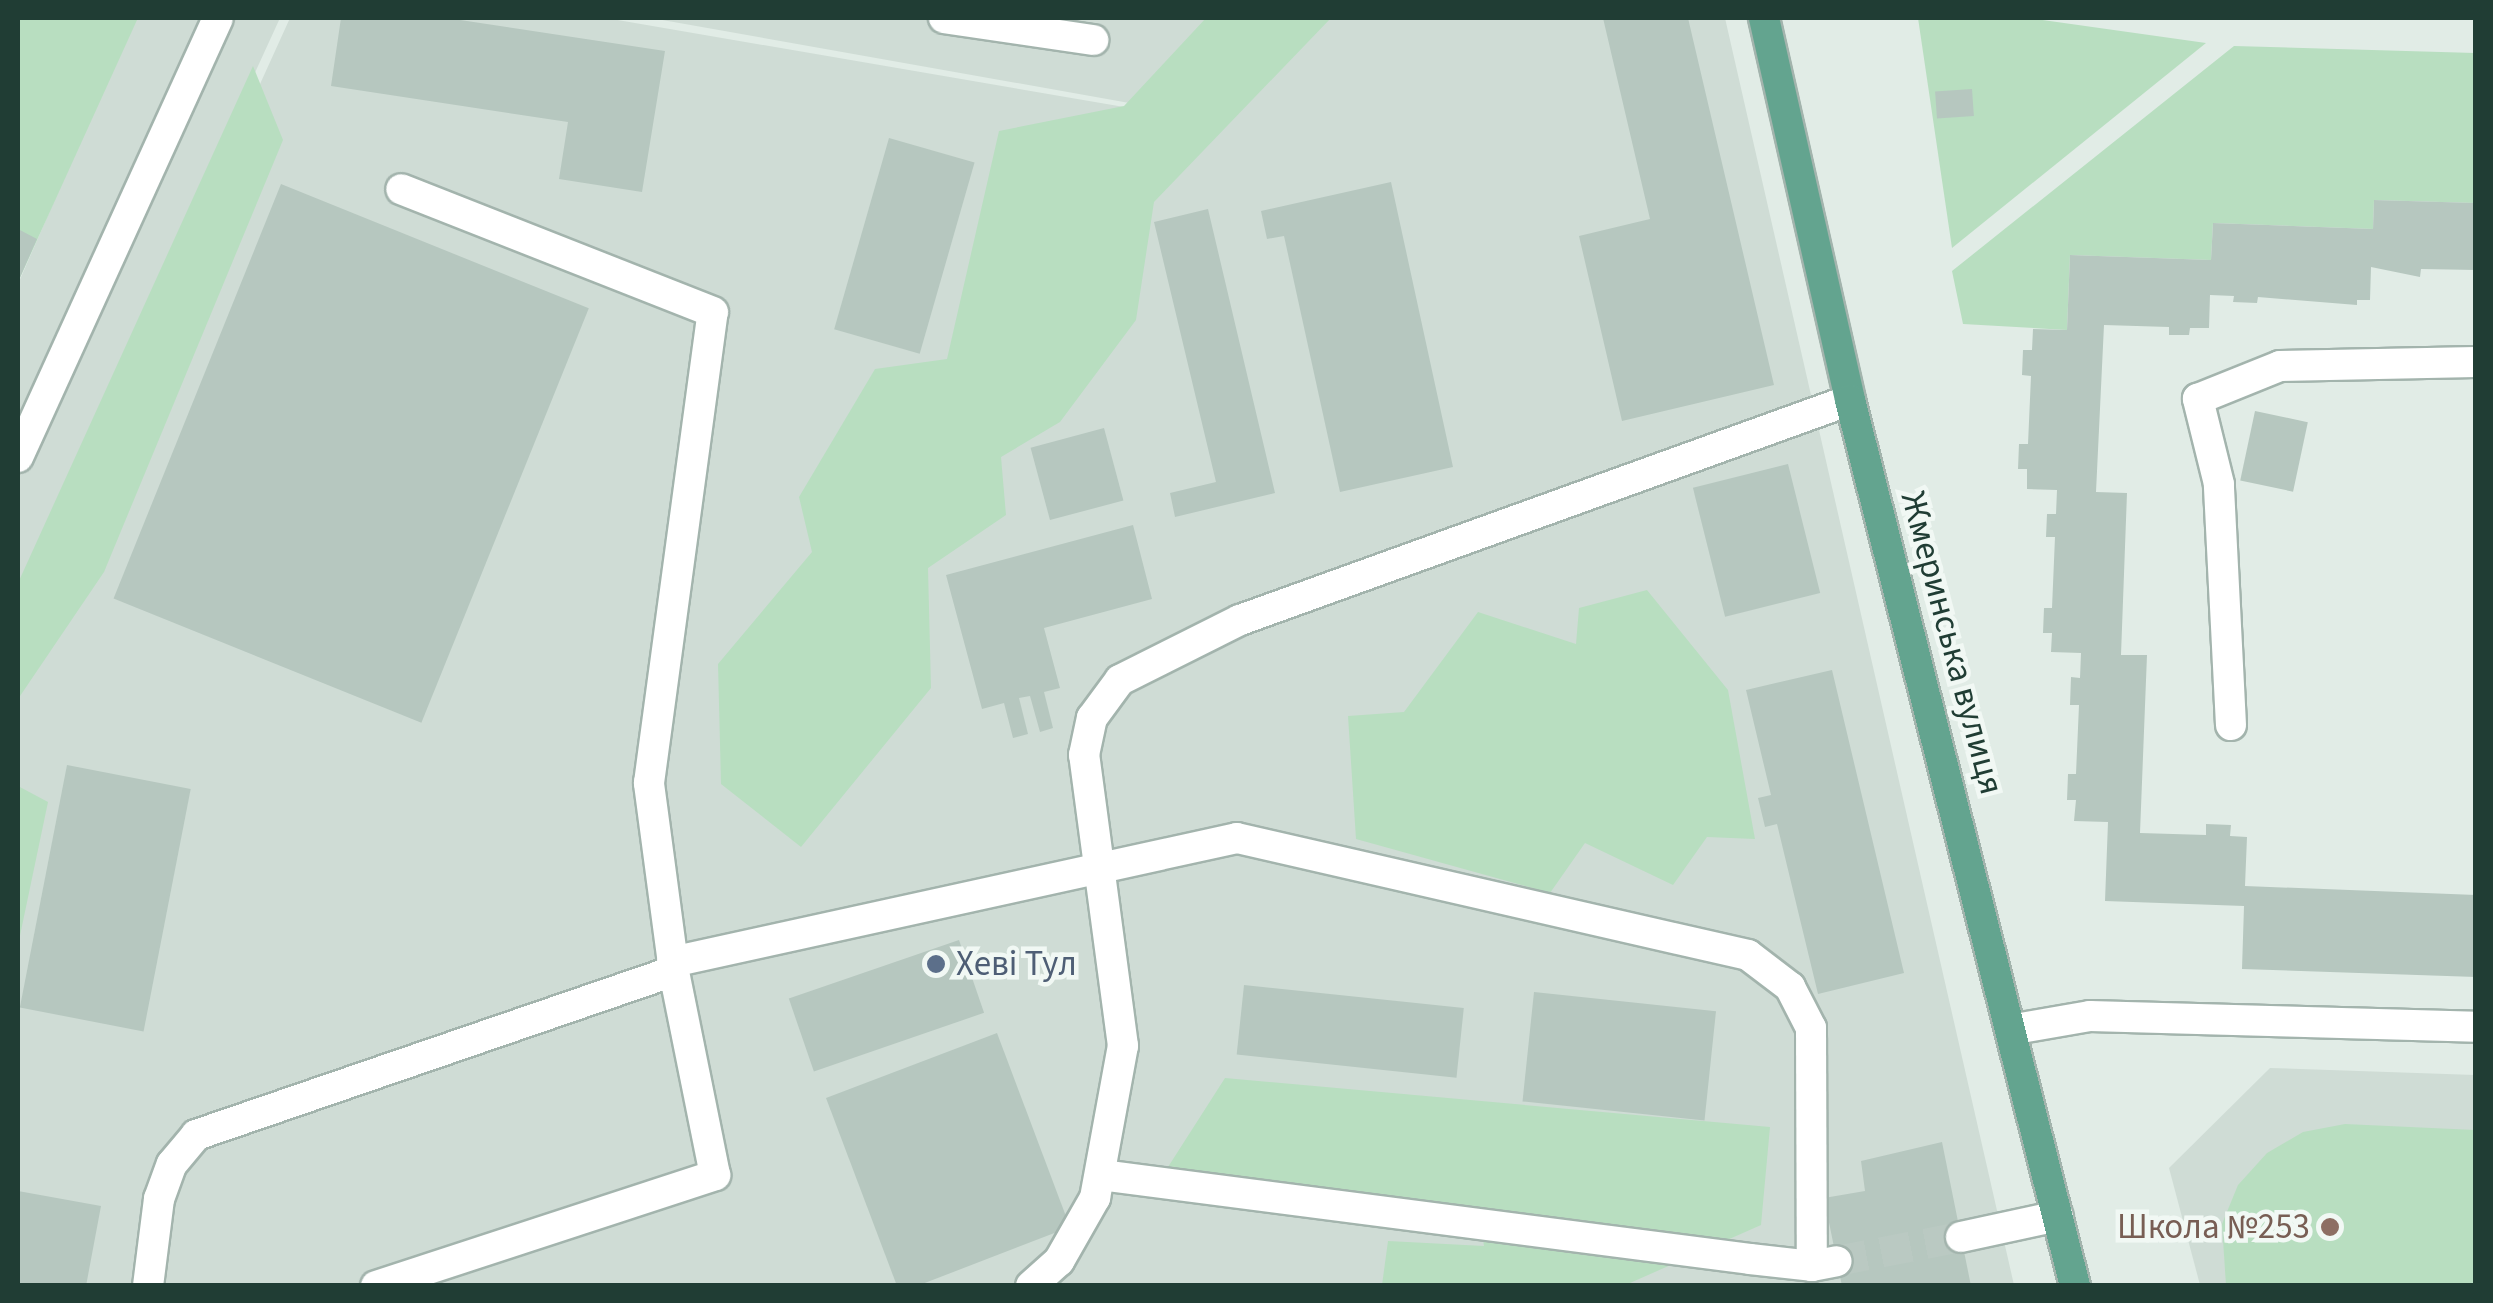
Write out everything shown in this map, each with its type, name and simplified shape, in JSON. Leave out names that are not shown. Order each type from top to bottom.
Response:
[{"type":"main road","name":"Жмеринська вулиця","points":[[1764,18],[1850,400],[2015,1029],[2075,1286]]},
{"type":"lane","points":[[18,457],[218,18]]},
{"type":"lane","points":[[944,18],[1093,40]]},
{"type":"lane","points":[[376,1286],[716,1175],[673,966],[649,783],[712,312],[401,188]]},
{"type":"lane","points":[[2231,725],[2219,484],[2198,399],[2280,366],[2476,362]]},
{"type":"lane","points":[[1031,1286],[1060,1261],[1101,1175],[1124,1046],[1084,756],[1092,718],[1120,680],[1240,620],[1850,400]]},
{"type":"lane","points":[[148,1286],[159,1199],[172,1164],[196,1135],[673,966],[1238,838],[1748,954],[1790,988],[1811,1028],[1824,1263],[1101,1175]]},
{"type":"lane","points":[[2015,1029],[2090,1016],[2476,1027]]},
{"type":"lane","points":[[1961,1237],[2058,1216]]},
{"type":"shaded area","points":[[134,18],[280,18],[18,591],[18,284]]},
{"type":"shaded area","points":[[290,18],[606,18],[1165,114],[1224,18],[1725,18],[2014,1285],[18,1286],[18,617]]},
{"type":"shaded area","points":[[651,18],[1215,18],[1163,109]]},
{"type":"shaded area","name":"Школа №253","points":[[2270,1068],[2475,1075],[2475,1285],[2200,1285],[2169,1168]]},
{"type":"green space","points":[[18,18],[137,20],[18,282]]},
{"type":"green space","points":[[1206,18],[1331,18],[1154,202],[1136,320],[1060,422],[1001,457],[1006,515],[928,568],[931,688],[801,847],[721,784],[718,664],[812,552],[799,497],[875,369],[947,359],[999,131],[1124,106]]},
{"type":"green space","points":[[1918,18],[2028,18],[2206,43],[1952,248]]},
{"type":"green space","points":[[2234,46],[2475,53],[2475,203],[2374,200],[2373,229],[2213,223],[2211,260],[2070,255],[2067,330],[1963,324],[1952,271]]},
{"type":"green space","points":[[253,66],[283,140],[104,572],[18,699],[18,583]]},
{"type":"green space","points":[[1647,590],[1728,690],[1755,839],[1707,837],[1673,885],[1585,843],[1550,893],[1356,839],[1348,716],[1404,712],[1478,612],[1576,644],[1579,608]]},
{"type":"green space","points":[[18,786],[48,802],[18,945]]},
{"type":"green space","points":[[1225,1078],[1770,1127],[1761,1225],[1630,1283],[1737,1285],[1382,1285],[1388,1241],[1484,1246],[1479,1217],[1168,1167]]},
{"type":"green space","name":"Школа №253","points":[[2345,1124],[2475,1130],[2475,1285],[2226,1285],[2222,1224],[2238,1185],[2267,1153],[2303,1132]]},
{"type":"building","points":[[341,18],[447,18],[665,51],[642,192],[559,179],[568,122],[331,86]]},
{"type":"building","points":[[1603,18],[1688,18],[1774,385],[1622,421],[1579,236],[1650,219]]},
{"type":"building","points":[[1972,89],[1974,116],[1937,119],[1935,92]]},
{"type":"building","points":[[889,138],[975,163],[920,354],[834,329]]},
{"type":"building","points":[[1391,182],[1453,467],[1340,492],[1284,236],[1267,239],[1261,211]]},
{"type":"building","points":[[281,184],[589,308],[421,723],[114,598]]},
{"type":"building","points":[[2374,200],[2476,203],[2476,270],[2421,269],[2420,277],[2371,267],[2370,300],[2357,300],[2357,305],[2258,297],[2257,303],[2233,302],[2234,296],[2210,295],[2209,328],[2190,328],[2189,335],[2169,335],[2169,327],[2104,325],[2096,492],[2127,493],[2121,655],[2147,655],[2140,833],[2206,835],[2206,824],[2231,825],[2230,836],[2247,837],[2245,886],[2476,895],[2476,977],[2242,969],[2244,906],[2105,901],[2108,822],[2074,821],[2076,800],[2067,800],[2068,774],[2076,774],[2079,705],[2070,705],[2071,677],[2080,678],[2081,653],[2051,652],[2052,633],[2043,633],[2044,608],[2052,608],[2055,537],[2046,537],[2047,514],[2056,514],[2057,490],[2027,489],[2027,469],[2018,469],[2019,444],[2028,444],[2031,376],[2022,375],[2023,350],[2032,350],[2033,329],[2067,330],[2070,255],[2211,260],[2213,223],[2373,229]]},
{"type":"building","points":[[1208,209],[1275,493],[1175,517],[1170,493],[1216,482],[1154,222]]},
{"type":"building","points":[[18,229],[37,239],[18,282]]},
{"type":"building","points":[[2255,411],[2308,422],[2293,492],[2240,480]]},
{"type":"building","points":[[1104,428],[1123,500],[1050,520],[1031,448]]},
{"type":"building","points":[[1788,464],[1820,593],[1725,617],[1693,488]]},
{"type":"building","points":[[1133,525],[1152,599],[1044,628],[1060,688],[1044,692],[1053,728],[1040,732],[1030,696],[1019,698],[1028,734],[1013,738],[1004,703],[982,709],[946,575]]},
{"type":"building","points":[[1832,670],[1904,973],[1818,994],[1777,824],[1765,827],[1758,798],[1771,795],[1746,690]]},
{"type":"building","points":[[67,765],[191,789],[144,1032],[20,1007]]},
{"type":"building","points":[[959,940],[984,1013],[814,1071],[789,999]]},
{"type":"building","points":[[1244,985],[1464,1008],[1456,1078],[1237,1055]]},
{"type":"building","points":[[1534,992],[1716,1011],[1704,1121],[1523,1101]]},
{"type":"building","points":[[997,1033],[1070,1227],[917,1286],[897,1286],[826,1098]]},
{"type":"building","points":[[1942,1142],[1971,1286],[1842,1286],[1824,1198],[1865,1191],[1861,1161]]},
{"type":"building","points":[[18,1191],[101,1206],[86,1286],[18,1286]]},
{"type":"tunnel","points":[[1837,1261],[1961,1237]]},
{"type":"place","name":"Хеві Тул","points":[[936,964]]},
{"type":"place","name":"Школа №253","points":[[2330,1227]]}]
